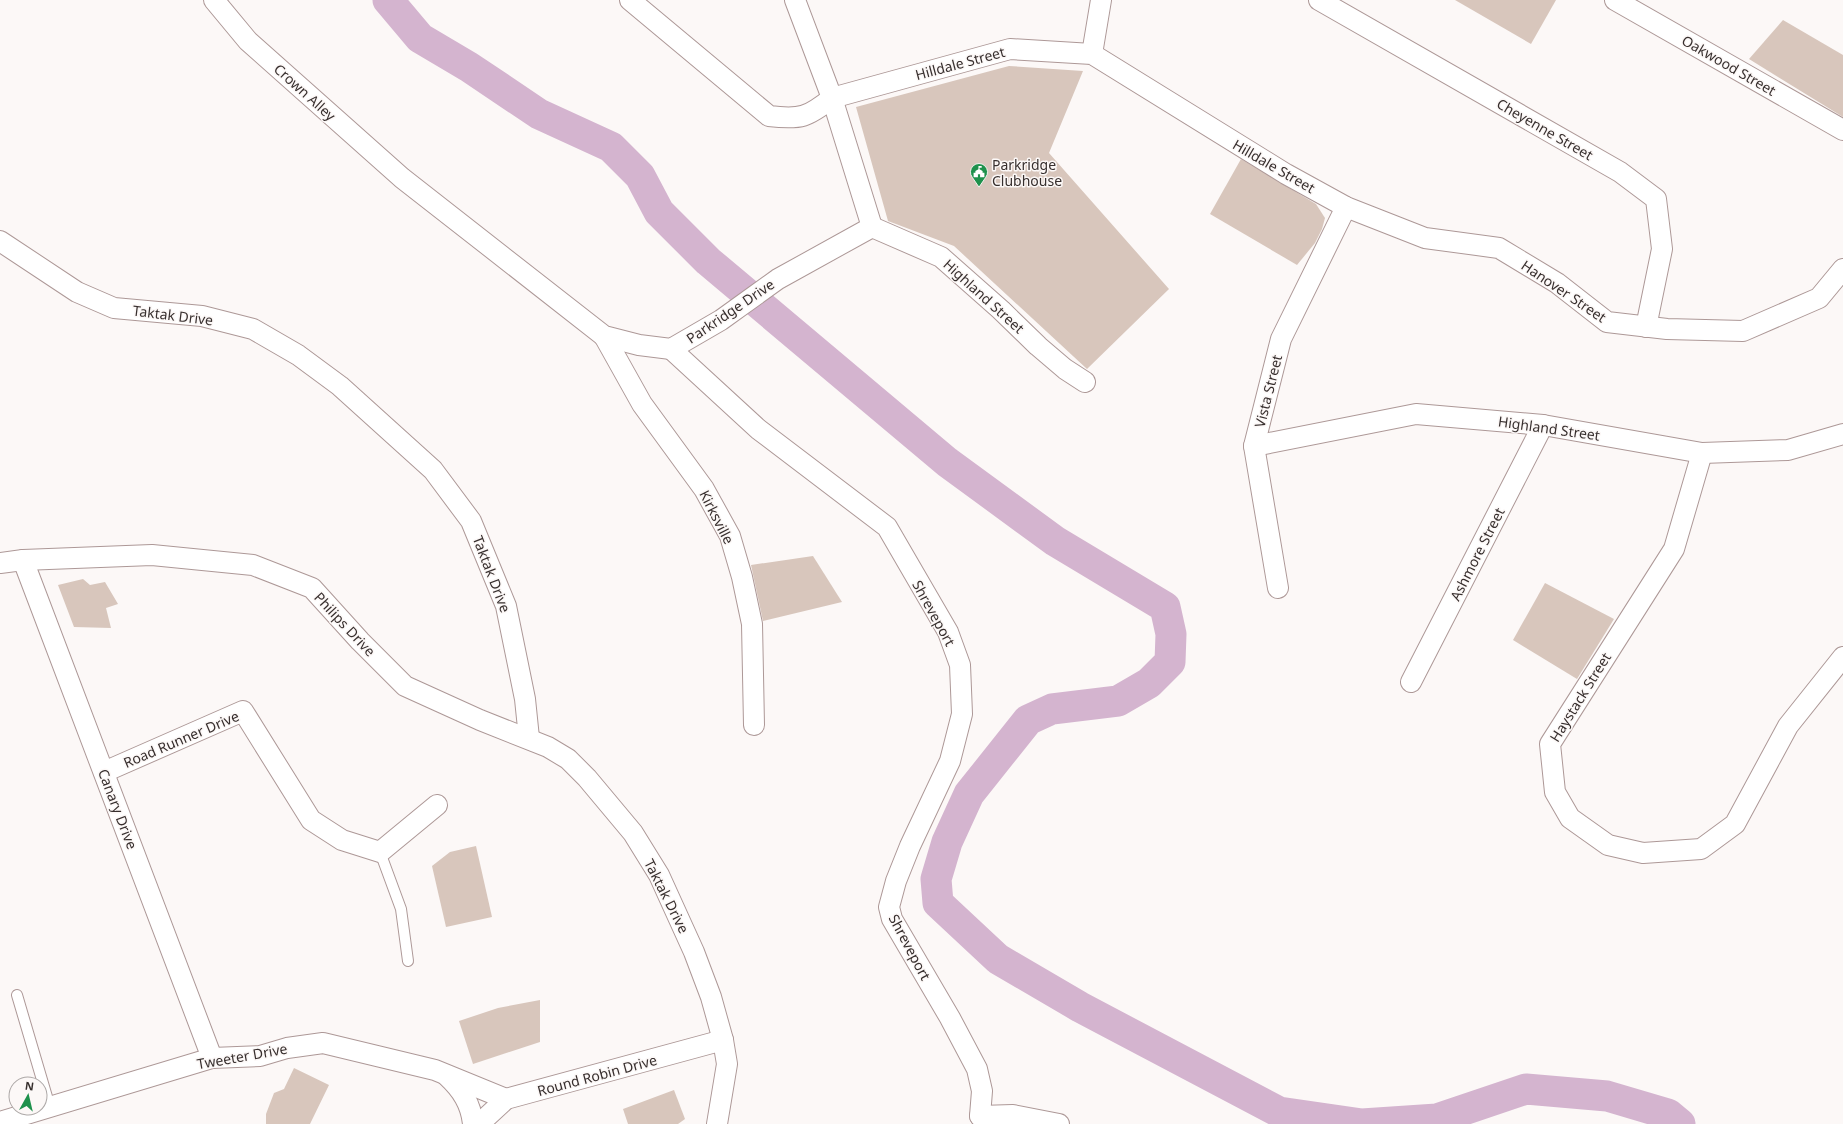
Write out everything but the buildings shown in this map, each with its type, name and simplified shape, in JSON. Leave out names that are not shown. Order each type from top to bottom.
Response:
[{"type":"street","name":"Crown Alley","points":[[214,0],[248,41],[402,178]]},
{"type":"street","name":"Hilldale Street","points":[[630,0],[769,116],[789,119],[812,113],[832,98],[1010,49],[1092,54],[1286,174],[1346,207]]},
{"type":"street","points":[[795,0],[832,98],[872,226]]},
{"type":"street","points":[[1092,54],[1101,0]]},
{"type":"street","name":"Cheyenne Street","points":[[1319,0],[1620,172],[1656,199],[1662,249],[1646,327]]},
{"type":"street","name":"Oakwood Street","points":[[1615,0],[1843,130]]},
{"type":"street","name":"Parkridge Drive","points":[[402,178],[604,336],[639,345],[671,349],[721,320],[778,278],[872,226]]},
{"type":"street","name":"Hanover Street","points":[[1346,207],[1425,238],[1499,248],[1557,283],[1607,322],[1646,327],[1743,331],[1819,298],[1843,269]]},
{"type":"street","name":"Vista Street","points":[[1278,588],[1254,446],[1281,339],[1346,207]]},
{"type":"street","name":"Highland Street","points":[[872,226],[941,257],[1001,310],[1038,346],[1065,369],[1085,382]]},
{"type":"street","name":"Taktak Drive","points":[[0,241],[77,292],[114,308],[202,316],[253,329],[298,355],[340,386],[433,470],[471,521],[506,606],[525,699],[529,738],[548,747],[568,760],[587,778],[637,839],[660,875],[694,952],[723,1040],[727,1064],[717,1124]]},
{"type":"street","name":"Kirksville","points":[[604,336],[642,404],[704,489],[730,536],[742,577],[752,624],[754,725]]},
{"type":"street","name":"Shreveport","points":[[671,349],[758,429],[887,526],[916,579],[948,632],[960,665],[962,714],[950,761],[910,846],[896,881],[889,907],[892,919],[950,1018],[977,1069],[982,1091],[976,1120]]},
{"type":"street","name":"Highland Street","points":[[1254,446],[1416,414],[1543,425],[1702,453],[1788,450],[1843,434]]},
{"type":"street","name":"Ashmore Street","points":[[1411,682],[1543,425]]},
{"type":"street","name":"Haystack Street","points":[[1702,453],[1674,549],[1550,744],[1555,792],[1570,818],[1608,844],[1643,853],[1701,849],[1734,824],[1788,726],[1843,657]]},
{"type":"street","name":"Philips Drive","points":[[0,563],[23,560],[152,555],[253,566],[312,588],[360,641],[405,686],[480,720],[529,738]]},
{"type":"street","name":"Canary Drive","points":[[23,560],[212,1058]]},
{"type":"street","name":"Road Runner Drive","points":[[104,772],[243,711],[311,820],[342,840],[380,852]]},
{"type":"street","points":[[380,852],[437,804]]},
{"type":"street","name":"Round Robin Drive","points":[[479,1124],[506,1099],[723,1040]]},
{"type":"street","name":"Tweeter Drive","points":[[0,1122],[212,1058],[260,1056],[287,1048],[323,1044],[435,1070],[506,1099]]},
{"type":"street","points":[[444,1074],[453,1082],[466,1099],[471,1108],[473,1124]]},
{"type":"street","points":[[976,1120],[1012,1115],[1059,1124]]},
{"type":"lane","points":[[380,852],[401,909],[408,961]]},
{"type":"lane","points":[[17,995],[50,1107]]},
{"type":"waterway","points":[[388,0],[420,38],[469,67],[539,114],[611,147],[640,176],[659,212],[708,261],[947,462],[1055,541],[1165,607],[1171,634],[1170,662],[1149,683],[1118,701],[1052,709],[1028,720],[969,794],[947,842],[936,879],[938,903],[998,959],[1080,1007],[1279,1112],[1362,1124],[1437,1119],[1526,1089],[1607,1096],[1668,1114],[1680,1124]]},
{"type":"place","name":"Parkridge Clubhouse","points":[[979,187]]}]
